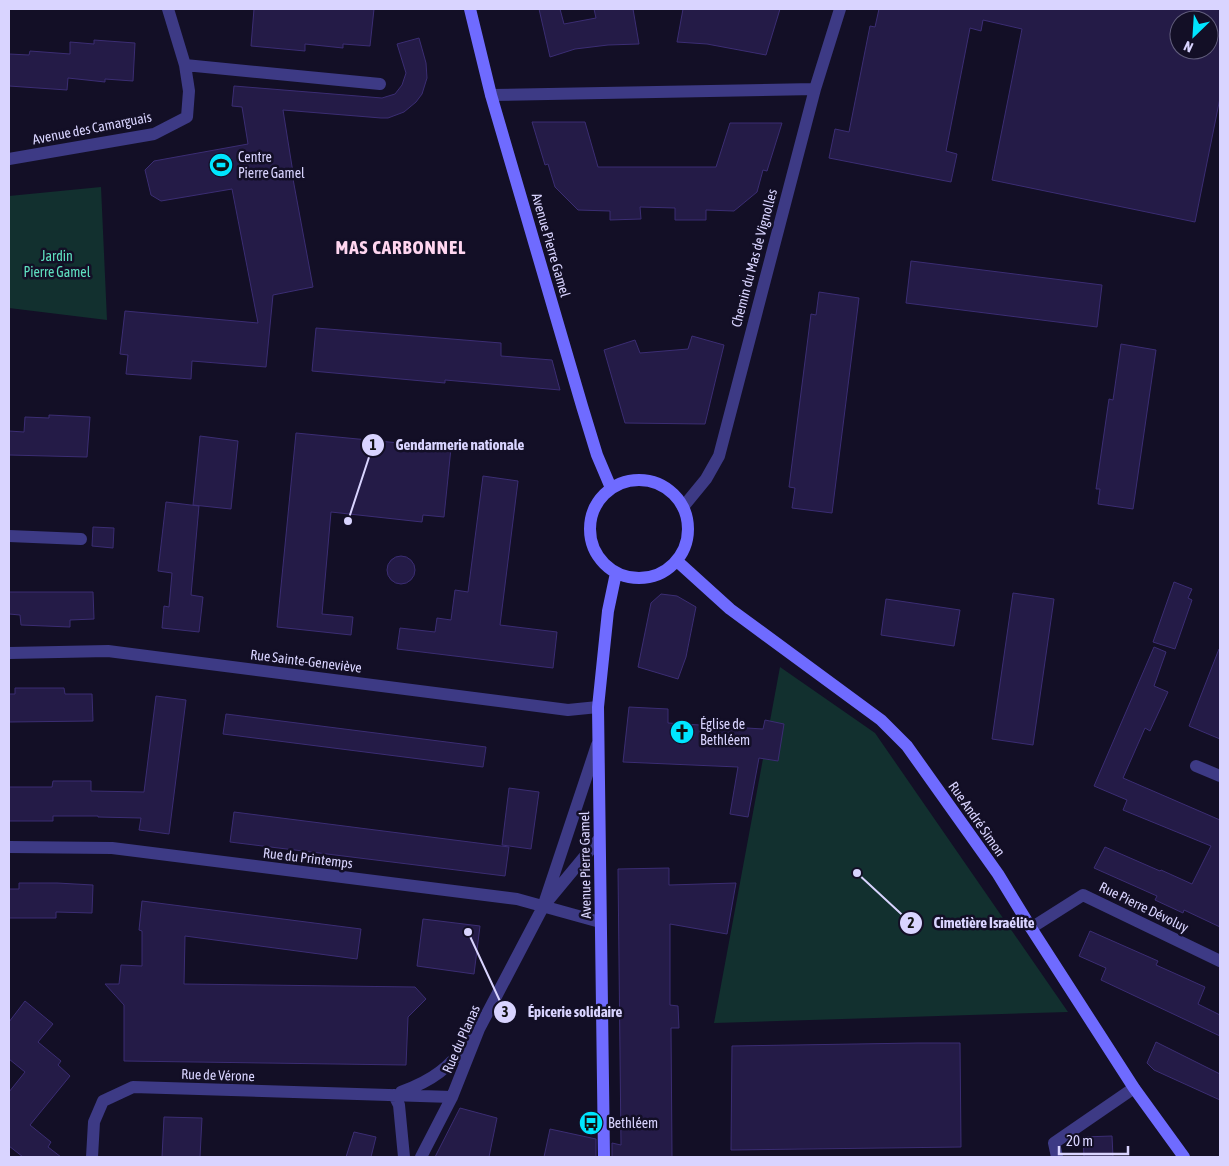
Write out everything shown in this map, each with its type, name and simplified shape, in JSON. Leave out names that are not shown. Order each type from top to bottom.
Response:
[{"type":"street","name":"Avenue des Camarguais","points":[[9,159],[154,134],[187,117],[189,91],[185,65],[168,9]]},
{"type":"street","name":"Avenue Pierre Gamel","points":[[470,9],[491,95],[582,406],[597,455],[611,488]]},
{"type":"street","name":"Chemin du Mas de Vignolles","points":[[684,507],[706,479],[719,456],[815,89],[840,9]]},
{"type":"street","points":[[185,65],[380,84]]},
{"type":"street","points":[[491,95],[815,89]]},
{"type":"street","points":[[630,480],[651,480],[670,490],[684,507],[689,526],[686,545],[676,562],[659,574],[637,578],[616,573],[598,556],[590,532],[594,507],[611,488],[630,480]]},
{"type":"street","points":[[9,536],[81,539]]},
{"type":"street","name":"Rue André Simon","points":[[676,562],[730,609],[881,720],[907,746],[998,874],[1134,1088],[1184,1157]]},
{"type":"street","name":"Avenue Pierre Gamel","points":[[604,1157],[598,707],[608,611],[616,573]]},
{"type":"street","name":"Rue Sainte-Geneviève","points":[[9,653],[108,651],[568,710],[598,707]]},
{"type":"street","name":"Rue du Planas","points":[[421,1157],[452,1097],[479,1029],[543,907],[598,742]]},
{"type":"street","points":[[1196,766],[1220,776]]},
{"type":"street","name":"Rue du Planas","points":[[543,907],[599,839]]},
{"type":"street","name":"Rue du Printemps","points":[[9,847],[120,849],[517,899],[600,922]]},
{"type":"street","name":"Rue Pierre Dévoluy","points":[[1031,928],[1083,895],[1220,961]]},
{"type":"street","name":"Rue de Vérone","points":[[394,1095],[434,1078],[458,1056],[479,1029]]},
{"type":"street","name":"Rue de Vérone","points":[[92,1157],[94,1122],[104,1101],[133,1087],[452,1097]]},
{"type":"street","points":[[1057,1157],[1054,1143],[1134,1088]]},
{"type":"street","points":[[394,1095],[399,1105],[404,1157]]},
{"type":"green space","name":"Jardin Pierre Gamel","points":[[101,187],[107,320],[9,308],[9,196]]},
{"type":"green space","points":[[780,667],[875,733],[1068,1012],[714,1023]]},
{"type":"building","points":[[254,9],[374,9],[370,46],[343,44],[343,48],[305,44],[305,51],[251,46]]},
{"type":"building","points":[[539,9],[560,9],[564,24],[596,18],[594,9],[633,9],[639,44],[575,49],[550,57]]},
{"type":"building","points":[[683,9],[780,9],[766,55],[707,44],[677,42]]},
{"type":"building","points":[[879,9],[1220,9],[1220,98],[1195,222],[992,180],[1022,29],[983,20],[981,31],[970,28],[946,151],[957,154],[951,182],[829,158],[835,129],[849,132],[870,26],[875,27]]},
{"type":"building","points":[[419,38],[426,63],[427,78],[422,94],[404,112],[388,118],[381,118],[283,110],[293,179],[313,287],[273,295],[266,367],[192,361],[191,379],[126,374],[128,355],[120,354],[125,311],[258,323],[232,189],[161,201],[151,195],[145,170],[154,161],[248,144],[242,107],[232,106],[234,86],[382,98],[395,94],[402,85],[406,73],[397,44]]},
{"type":"building","points":[[94,40],[135,43],[133,81],[105,79],[105,82],[68,78],[67,90],[9,86],[9,54],[29,55],[30,51],[70,54],[70,42],[94,44]]},
{"type":"building","points":[[532,122],[585,122],[598,167],[716,167],[730,123],[782,123],[767,171],[763,170],[757,192],[734,211],[706,210],[706,220],[675,220],[675,208],[640,207],[641,219],[610,220],[610,211],[578,210],[555,187],[548,164],[545,165]]},
{"type":"building","points":[[911,261],[1102,285],[1097,327],[906,303]]},
{"type":"building","points":[[819,292],[859,298],[832,513],[792,508],[795,488],[789,487],[811,314],[816,315]]},
{"type":"building","points":[[316,328],[501,343],[501,356],[552,360],[560,390],[445,380],[445,383],[312,371]]},
{"type":"building","points":[[692,336],[724,345],[705,424],[625,423],[604,350],[635,340],[640,353],[688,349]]},
{"type":"building","points":[[1121,344],[1156,350],[1133,509],[1098,504],[1100,489],[1096,489],[1109,399],[1113,400]]},
{"type":"building","points":[[49,415],[90,417],[87,457],[9,455],[9,431],[24,432],[25,417],[49,418]]},
{"type":"building","points":[[296,433],[451,448],[444,517],[423,515],[422,522],[331,512],[322,614],[353,617],[351,635],[277,627]]},
{"type":"building","points":[[200,436],[238,441],[231,509],[193,505]]},
{"type":"building","points":[[483,476],[518,481],[500,625],[557,632],[553,668],[397,649],[400,628],[435,632],[437,618],[451,620],[455,590],[468,592]]},
{"type":"building","points":[[166,502],[199,506],[191,595],[203,597],[199,632],[162,628],[164,606],[169,607],[172,573],[158,571]]},
{"type":"building","points":[[93,527],[114,528],[113,548],[92,546]]},
{"type":"building","points":[[401,556],[411,560],[415,570],[411,580],[401,584],[391,580],[387,570],[391,560]]},
{"type":"building","points":[[1174,582],[1192,589],[1188,598],[1192,600],[1175,649],[1153,642]]},
{"type":"building","points":[[9,592],[93,592],[94,619],[70,620],[70,627],[21,625],[20,615],[9,614]]},
{"type":"building","points":[[1013,593],[1054,599],[1033,745],[992,739]]},
{"type":"building","points":[[661,594],[677,596],[696,607],[686,657],[678,679],[638,667],[651,603]]},
{"type":"building","points":[[886,599],[960,610],[954,646],[881,635]]},
{"type":"building","points":[[1154,647],[1166,652],[1154,686],[1168,692],[1150,731],[1145,728],[1123,778],[1220,820],[1220,927],[1184,910],[1183,913],[1155,900],[1157,896],[1094,868],[1105,847],[1192,884],[1211,846],[1123,810],[1127,800],[1094,786]]},
{"type":"building","points":[[1220,649],[1220,739],[1189,726]]},
{"type":"building","points":[[15,688],[64,688],[65,694],[92,694],[93,721],[9,722],[9,694],[15,694]]},
{"type":"building","points":[[156,696],[186,700],[169,834],[139,830],[141,818],[53,816],[53,821],[9,821],[9,787],[52,787],[53,781],[91,781],[91,791],[144,792]]},
{"type":"building","name":"Église de Bethléem","points":[[629,707],[668,709],[668,723],[763,729],[765,720],[784,724],[778,761],[759,758],[748,817],[730,814],[738,767],[623,762]]},
{"type":"building","points":[[226,714],[486,747],[483,767],[223,734]]},
{"type":"building","points":[[509,788],[539,792],[531,849],[502,845]]},
{"type":"building","points":[[234,812],[509,847],[505,876],[230,842]]},
{"type":"building","points":[[669,868],[669,885],[736,883],[727,934],[670,924],[670,1005],[678,1006],[679,1028],[671,1028],[672,1157],[612,1157],[612,1143],[621,1145],[618,869]]},
{"type":"building","points":[[19,883],[93,885],[92,913],[56,912],[56,918],[9,918],[9,889],[19,889]]},
{"type":"building","points":[[142,901],[361,929],[357,959],[185,936],[184,984],[415,987],[426,999],[408,1017],[406,1065],[124,1061],[124,1005],[105,984],[119,984],[121,965],[142,966],[142,931],[139,930]]},
{"type":"building","points":[[423,919],[480,926],[474,974],[417,966]]},
{"type":"building","points":[[1090,931],[1158,961],[1156,965],[1205,987],[1198,1004],[1220,1015],[1220,1036],[1101,980],[1106,968],[1079,956]]},
{"type":"building","points":[[25,1001],[53,1024],[38,1042],[61,1061],[58,1065],[70,1076],[30,1125],[51,1142],[48,1147],[61,1157],[23,1157],[9,1146],[9,1092],[25,1072],[9,1059],[9,1022]]},
{"type":"building","points":[[1156,1042],[1220,1074],[1220,1100],[1154,1070],[1147,1063]]},
{"type":"building","points":[[960,1043],[961,1147],[731,1150],[732,1046]]},
{"type":"building","points":[[460,1108],[497,1118],[489,1157],[435,1157]]},
{"type":"building","points":[[164,1117],[202,1118],[200,1157],[162,1157]]},
{"type":"building","points":[[550,1129],[596,1139],[596,1157],[544,1157]]},
{"type":"building","points":[[354,1132],[376,1137],[371,1157],[346,1157]]},
{"type":"building","points":[[1112,1136],[1113,1157],[1084,1157],[1083,1137]]},
{"type":"place","name":"Centre Pierre Gamel","points":[[221,165]]},
{"type":"place","name":"Gendarmerie nationale","points":[[348,521]]},
{"type":"place","name":"Église de Bethléem","points":[[682,732]]},
{"type":"place","name":"Cimetière Israélite","points":[[857,873]]},
{"type":"place","name":"Épicerie solidaire","points":[[468,932]]},
{"type":"place","name":"Bethléem","points":[[591,1123]]},
{"type":"district","name":"MAS CARBONNEL","points":[[401,247]]}]
